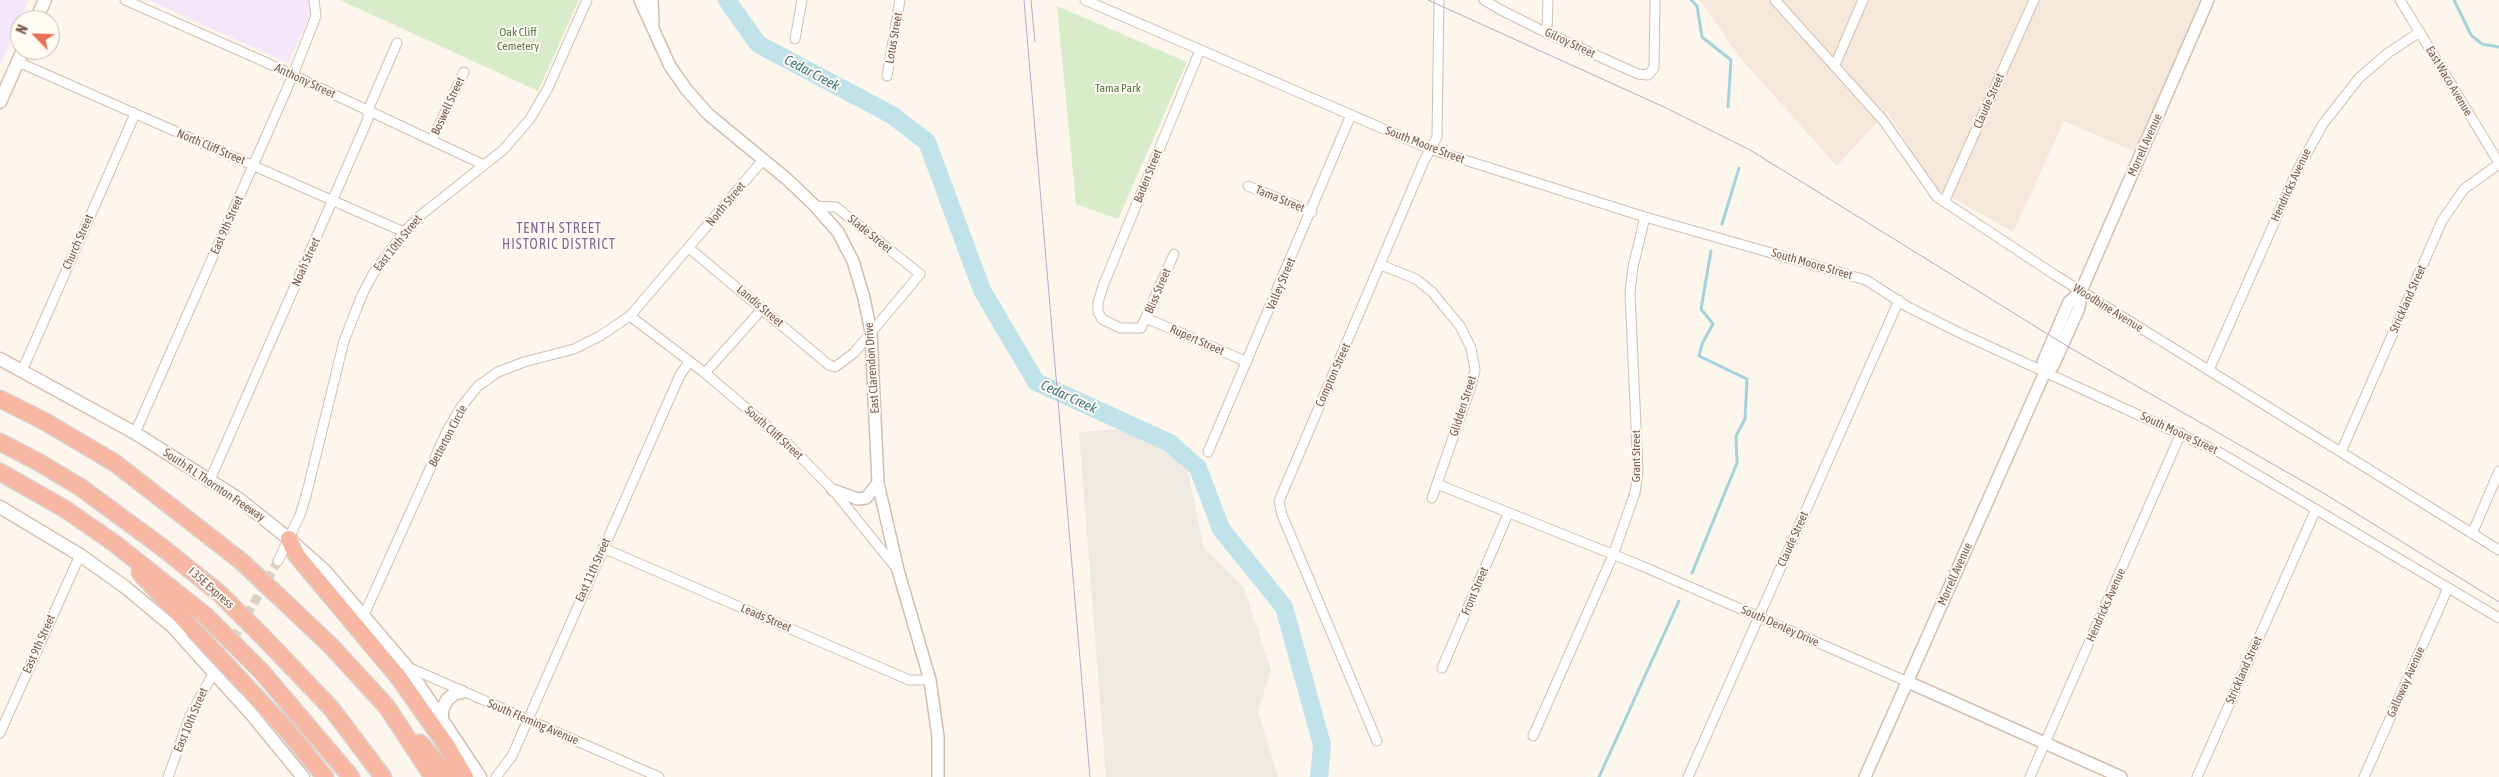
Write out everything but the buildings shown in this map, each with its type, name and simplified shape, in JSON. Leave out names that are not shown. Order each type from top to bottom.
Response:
[{"type":"highway","points":[[0,389],[55,416],[241,561],[331,646],[449,777]]},
{"type":"highway","points":[[0,399],[44,421],[115,463]]},
{"type":"highway","name":"I 35E Express","points":[[0,442],[40,462],[94,497],[163,548],[220,594],[331,708],[383,777]]},
{"type":"highway","points":[[0,472],[65,509],[114,543],[206,616],[261,671],[351,777]]},
{"type":"highway","points":[[289,539],[297,556],[399,678],[447,746],[465,777]]},
{"type":"highway","points":[[114,543],[162,599],[193,629],[286,729],[325,777]]},
{"type":"highway","points":[[387,707],[433,777]]},
{"type":"main road","points":[[0,102],[18,60]]},
{"type":"main road","name":"South R L Thornton Freeway","points":[[0,359],[135,433],[210,480],[261,515],[289,539],[324,570],[407,667],[480,777]]},
{"type":"main road","points":[[0,507],[80,555],[125,587],[172,627],[216,668],[300,776]]},
{"type":"main road","points":[[442,719],[442,710],[447,700],[451,695],[462,692]]},
{"type":"street","name":"Anthony Street","points":[[125,0],[292,75],[484,165]]},
{"type":"street","name":"East 9th Street","points":[[135,433],[292,75],[316,16],[314,0]]},
{"type":"street","name":"East 10th Street","points":[[278,561],[306,496],[344,341],[354,314],[373,274],[404,232],[438,199],[484,165],[516,136],[541,102],[587,0]]},
{"type":"street","name":"East Clarendon Drive","points":[[640,0],[670,66],[686,89],[708,114],[816,206],[838,232],[853,261],[864,298],[871,332],[878,483],[898,570],[930,680],[938,737],[938,777]]},
{"type":"street","name":"East Clarendon Drive","points":[[652,0],[654,33]]},
{"type":"street","points":[[795,39],[802,0]]},
{"type":"street","name":"Lotus Street","points":[[887,76],[900,0]]},
{"type":"street","name":"South Moore Street","points":[[1085,0],[1430,149],[1645,217],[1851,275],[1884,290],[1960,333],[2219,452],[2499,618]]},
{"type":"street","name":"Compton Street","points":[[1377,742],[1282,515],[1279,501],[1438,133],[1439,0]]},
{"type":"street","name":"Gilroy Street","points":[[1484,0],[1498,10],[1548,33],[1638,74],[1648,75],[1654,68],[1655,0]]},
{"type":"street","points":[[1548,0],[1548,33]]},
{"type":"street","name":"Woodbine Avenue","points":[[1774,0],[1883,120],[1928,186],[1944,202],[2081,291],[2499,550]]},
{"type":"street","points":[[1835,65],[1863,0]]},
{"type":"street","name":"Claude Street","points":[[1944,202],[2034,0]]},
{"type":"street","name":"East Waco Avenue","points":[[2400,0],[2499,163]]},
{"type":"street","name":"Morrell Avenue","points":[[1865,777],[2045,372],[2043,362],[2069,302],[2081,291],[2206,1]]},
{"type":"street","name":"Hendricks Avenue","points":[[2209,370],[2298,169],[2322,124],[2359,78],[2388,53],[2420,32]]},
{"type":"street","name":"Noah Street","points":[[210,480],[368,119],[368,110],[397,42]]},
{"type":"street","name":"Baden Street","points":[[1141,328],[1129,330],[1111,325],[1102,320],[1098,312],[1098,303],[1103,286],[1200,50]]},
{"type":"street","name":"North Cliff Street","points":[[28,60],[135,114],[404,232]]},
{"type":"street","name":"Boswell Street","points":[[432,140],[464,72]]},
{"type":"street","name":"Church Street","points":[[22,371],[135,114]]},
{"type":"street","name":"Valley Street","points":[[1208,452],[1312,212],[1351,115]]},
{"type":"street","name":"North Street","points":[[689,248],[763,160]]},
{"type":"street","name":"Strickland Street","points":[[2341,452],[2442,221],[2464,188],[2499,163]]},
{"type":"street","name":"Tama Street","points":[[1248,186],[1312,212]]},
{"type":"street","name":"Slade Street","points":[[816,206],[836,207],[920,274],[871,332]]},
{"type":"street","name":"Grant Street","points":[[1533,736],[1613,555],[1635,493],[1638,471],[1630,293],[1633,267],[1645,217]]},
{"type":"street","name":"Landis Street","points":[[689,248],[835,367],[846,361],[871,332]]},
{"type":"street","name":"Betterton Circle","points":[[364,615],[448,431],[461,407],[478,386],[498,372],[524,362],[574,348],[600,336],[630,316],[689,248]]},
{"type":"street","name":"Bliss Street","points":[[1141,328],[1174,254]]},
{"type":"street","name":"Glidden Street","points":[[1381,265],[1416,280],[1432,292],[1460,326],[1471,348],[1475,370],[1471,386],[1432,498]]},
{"type":"street","name":"Claude Street","points":[[1688,777],[1899,300]]},
{"type":"street","points":[[705,373],[763,308]]},
{"type":"street","name":"South Cliff Street","points":[[630,316],[705,373],[787,443],[833,490],[898,570]]},
{"type":"street","name":"Rupert Street","points":[[1146,318],[1247,362]]},
{"type":"street","name":"East 11th Street","points":[[496,777],[512,756],[680,375],[689,362]]},
{"type":"street","name":"Hendricks Avenue","points":[[2030,777],[2181,433]]},
{"type":"street","points":[[2472,534],[2499,471]]},
{"type":"street","points":[[833,490],[858,499],[866,498],[878,483]]},
{"type":"street","name":"South Denley Drive","points":[[1437,484],[1613,555],[1759,617],[2120,777]]},
{"type":"street","name":"Strickland Street","points":[[2197,777],[2316,509]]},
{"type":"street","name":"Front Street","points":[[1442,668],[1508,514]]},
{"type":"street","name":"Leads Street","points":[[603,548],[909,680],[930,680]]},
{"type":"street","name":"East 9th Street","points":[[0,733],[80,555]]},
{"type":"street","name":"Galloway Avenue","points":[[2364,777],[2448,588]]},
{"type":"street","name":"South Fleming Avenue","points":[[407,667],[659,777]]},
{"type":"street","name":"East 10th Street","points":[[168,777],[190,716],[216,668]]},
{"type":"shaded area","points":[[0,0],[29,0],[25,10],[10,10],[10,43],[0,65]]},
{"type":"shaded area","points":[[148,0],[309,0],[310,16],[288,63]]},
{"type":"shaded area","points":[[1700,0],[2200,0],[2135,152],[2064,121],[2013,232],[1935,188],[1887,111],[1837,166],[1741,59]]},
{"type":"shaded area","points":[[1121,429],[1185,459],[1204,548],[1244,588],[1271,670],[1258,711],[1278,777],[1106,777],[1079,432]]},
{"type":"green space","name":"Oak Cliff Cemetery","points":[[340,0],[579,0],[538,91]]},
{"type":"green space","name":"Tama Park","points":[[1057,6],[1187,62],[1118,219],[1076,204]]},
{"type":"waterway","name":"Cedar Creek","points":[[727,0],[758,44],[892,115],[927,142],[982,290],[1036,382],[1170,443],[1198,468],[1221,529],[1284,607],[1322,745],[1319,777]]},
{"type":"waterway","points":[[1691,0],[1697,6],[1702,37],[1731,60],[1728,107]]},
{"type":"waterway","points":[[2454,0],[2471,35],[2482,44],[2499,47]]},
{"type":"waterway","points":[[1722,224],[1739,168]]},
{"type":"waterway","points":[[1692,573],[1737,463],[1736,436],[1745,419],[1747,379],[1699,356],[1702,344],[1713,324],[1701,309],[1711,251]]},
{"type":"waterway","points":[[1599,777],[1679,601]]},
{"type":"tunnel","points":[[220,662],[278,561]]},
{"type":"tram line","points":[[1024,0],[1090,777]]},
{"type":"tram line","points":[[1031,0],[1035,42]]},
{"type":"tram line","points":[[1428,0],[1664,107],[1750,150],[2067,346],[2325,494],[2499,602]]},
{"type":"district","name":"TENTH STREET HISTORIC DISTRICT","points":[[559,237]]}]
